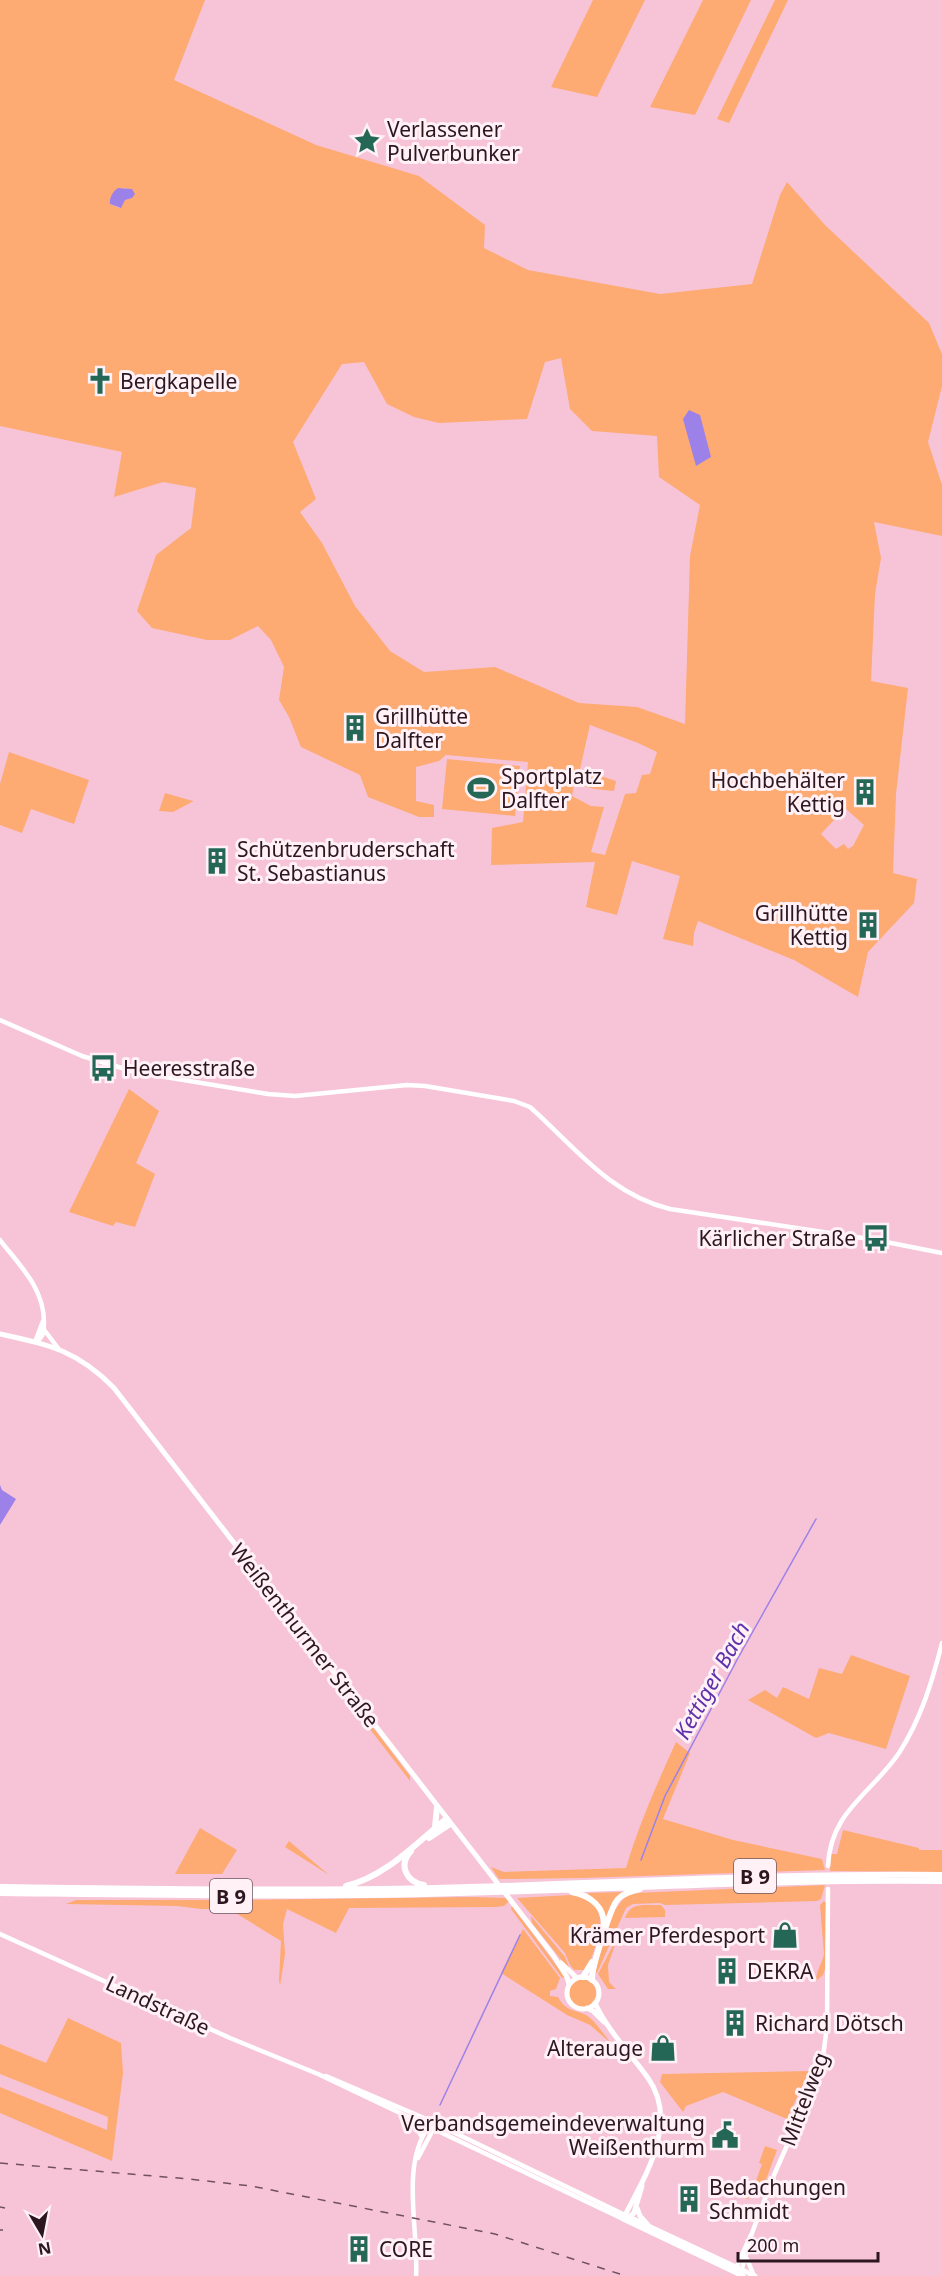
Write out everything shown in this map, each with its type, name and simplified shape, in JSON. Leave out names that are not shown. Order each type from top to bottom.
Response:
[{"type":"highway","points":[[435,1828],[437,1807]]},
{"type":"highway","name":"B 9","points":[[330,1889],[356,1884],[373,1876],[435,1828],[448,1821]]},
{"type":"highway","name":"B 9","points":[[436,1888],[413,1882],[405,1872],[405,1861],[412,1850],[448,1821]]},
{"type":"highway","name":"B 9","points":[[0,1887],[268,1890],[436,1888],[736,1876],[942,1875]]},
{"type":"highway","name":"B 9","points":[[0,1893],[279,1896],[491,1893],[829,1880],[942,1881]]},
{"type":"highway","points":[[592,1980],[593,1969],[613,1906],[628,1892],[650,1886]]},
{"type":"highway","points":[[563,1890],[589,1898],[598,1906],[604,1917],[603,1931],[588,1971],[580,1977]]},
{"type":"main road","name":"Weißenthurmer Straße","points":[[0,1334],[58,1348],[82,1360],[114,1388],[554,1955],[569,1984]]},
{"type":"main road","name":"Weißenthurmer Straße","points":[[554,1955],[580,1977]]},
{"type":"main road","points":[[587,2008],[595,2003],[598,1991],[592,1980],[580,1977],[569,1984],[567,1994],[570,2002],[578,2008],[593,2011],[610,2028]]},
{"type":"main road","points":[[595,2003],[610,2028],[653,2085],[661,2106],[660,2137],[626,2217]]},
{"type":"main road","points":[[626,2217],[636,2206],[642,2182]]},
{"type":"main road","points":[[636,2206],[640,2216],[650,2227]]},
{"type":"main road","points":[[626,2217],[739,2272]]},
{"type":"main road","points":[[626,2217],[739,2272],[754,2276]]},
{"type":"street","points":[[0,1020],[82,1056],[118,1069],[268,1094],[313,1096],[407,1085],[514,1101],[530,1107],[596,1169],[628,1193],[650,1204],[876,1240],[942,1253]]},
{"type":"street","points":[[0,1240],[38,1292],[43,1304],[44,1329],[42,1336],[35,1342]]},
{"type":"street","points":[[35,1342],[44,1318]]},
{"type":"street","points":[[44,1329],[58,1348]]},
{"type":"street","points":[[828,1866],[831,1843],[841,1820],[891,1764],[920,1715],[942,1643]]},
{"type":"street","name":"Mittelweg","points":[[739,2272],[752,2233],[823,2057],[828,2026],[828,1888]]},
{"type":"street","name":"Landstraße","points":[[0,1934],[230,2038],[318,2074]]},
{"type":"street","points":[[318,2074],[408,2116],[433,2125]]},
{"type":"street","points":[[318,2074],[354,2088],[626,2217]]},
{"type":"street","points":[[408,2116],[418,2127],[422,2137]]},
{"type":"street","points":[[416,2276],[413,2185],[422,2137],[433,2125]]},
{"type":"street","points":[[416,2161],[433,2125]]},
{"type":"street","name":"Mittelweg","points":[[739,2272],[746,2258],[752,2233]]},
{"type":"street","points":[[746,2258],[754,2276]]},
{"type":"shaded area","points":[[0,0],[205,0],[174,80],[316,145],[419,176],[485,225],[484,248],[528,270],[660,294],[752,284],[780,195],[787,182],[825,225],[929,323],[942,354],[942,386],[928,442],[942,485],[942,536],[874,522],[881,558],[875,594],[871,681],[908,688],[896,794],[893,873],[917,879],[914,903],[868,952],[858,997],[794,960],[698,921],[693,946],[663,939],[680,876],[632,861],[617,915],[586,907],[595,862],[491,865],[492,828],[523,822],[528,762],[446,755],[439,761],[416,767],[416,801],[434,805],[434,817],[419,817],[368,797],[360,775],[301,747],[289,717],[279,700],[284,667],[271,640],[258,626],[230,640],[207,640],[152,628],[137,611],[156,555],[191,528],[196,488],[163,482],[114,497],[122,452],[0,426]],"holes":[[[126,188],[132,198],[125,200],[119,208],[110,204],[118,189]],[[561,358],[570,409],[592,431],[657,436],[659,477],[700,505],[690,556],[685,724],[637,707],[579,703],[495,667],[424,672],[390,651],[355,606],[322,543],[300,512],[316,499],[293,442],[342,364],[364,362],[387,404],[414,417],[439,423],[527,419],[545,362]],[[590,725],[657,752],[650,774],[642,775],[636,793],[625,794],[605,855],[591,852],[604,807],[591,806],[572,796],[574,784],[614,791],[616,781],[580,769]],[[845,808],[864,825],[853,846],[848,849],[844,844],[836,849],[821,834]]]},
{"type":"shaded area","points":[[593,0],[645,0],[597,97],[551,87]]},
{"type":"shaded area","points":[[703,0],[751,0],[695,115],[650,107]]},
{"type":"shaded area","points":[[775,0],[788,0],[729,123],[717,119]]},
{"type":"shaded area","points":[[118,188],[132,189],[135,194],[132,198],[125,200],[121,208],[110,204],[114,191]]},
{"type":"shaded area","points":[[689,410],[700,415],[711,457],[696,466],[683,419]]},
{"type":"shaded area","points":[[9,752],[89,780],[74,824],[31,809],[22,833],[0,825],[0,784]]},
{"type":"shaded area","name":"Sportplatz Dalfter","points":[[447,759],[520,766],[515,816],[442,809]]},
{"type":"shaded area","points":[[165,793],[194,801],[173,812],[159,811]]},
{"type":"shaded area","points":[[129,1089],[159,1111],[136,1163],[155,1174],[135,1227],[116,1222],[113,1226],[69,1212]]},
{"type":"shaded area","points":[[0,1485],[2,1490],[16,1499],[0,1525]]},
{"type":"shaded area","points":[[851,1655],[910,1676],[886,1749],[829,1733],[816,1738],[748,1700],[765,1690],[777,1698],[783,1687],[809,1699],[819,1668],[842,1674]]},
{"type":"shaded area","points":[[334,1676],[410,1776],[410,1781],[332,1680],[327,1677]]},
{"type":"shaded area","points":[[676,1742],[690,1753],[663,1819],[733,1840],[822,1859],[825,1870],[499,1879],[491,1867],[504,1872],[626,1868],[655,1789]]},
{"type":"shaded area","points":[[200,1828],[237,1850],[222,1874],[175,1874]]},
{"type":"shaded area","points":[[843,1830],[919,1848],[919,1850],[942,1850],[942,1872],[830,1871],[831,1854],[837,1854]]},
{"type":"shaded area","points":[[289,1841],[329,1875],[285,1847]]},
{"type":"shaded area","points":[[825,1885],[821,1899],[817,1901],[633,1904],[626,1908],[597,1973],[594,1973],[614,1911],[624,1898],[634,1893]]},
{"type":"shaded area","points":[[624,1892],[611,1905],[606,1918],[587,1893]]},
{"type":"shaded area","points":[[571,1895],[586,1899],[595,1905],[599,1914],[599,1935],[587,1970],[574,1970],[565,1953],[517,1898]]},
{"type":"shaded area","points":[[507,1898],[509,1901],[504,1906],[496,1907],[349,1908],[336,1933],[287,1909],[283,1924],[285,1954],[280,1986],[281,1941],[229,1909],[66,1904],[76,1900]]},
{"type":"shaded area","points":[[824,1901],[826,1903],[825,1969],[823,1975],[816,1981],[824,1954],[820,1905]]},
{"type":"shaded area","points":[[661,1905],[665,1910],[665,1917],[625,1918],[635,1907]]},
{"type":"shaded area","points":[[512,1906],[565,1977],[562,1978],[511,1909]]},
{"type":"shaded area","points":[[531,1916],[565,1957],[571,1972],[532,1923]]},
{"type":"shaded area","points":[[523,1929],[560,1978],[556,1989],[550,1991],[550,1996],[558,1997],[567,2008],[590,2018],[613,2045],[590,2025],[567,2015],[501,1973]]},
{"type":"shaded area","points":[[619,1934],[608,1965],[609,1982],[616,1989],[608,1989],[598,1974]]},
{"type":"shaded area","points":[[582,1979],[592,1983],[596,1993],[592,2003],[582,2007],[572,2003],[568,1993],[572,1983]]},
{"type":"shaded area","points":[[68,2018],[121,2043],[123,2073],[112,2161],[0,2113],[0,2087],[107,2130],[108,2117],[0,2074],[0,2044],[46,2063]]},
{"type":"shaded area","points":[[809,2071],[787,2119],[723,2092],[686,2106],[683,2112],[660,2082],[662,2074]]},
{"type":"shaded area","points":[[765,2146],[777,2150],[760,2196],[746,2199],[748,2191],[752,2192],[762,2164],[759,2163]]},
{"type":"waterway","name":"Kettiger Bach","points":[[641,1860],[665,1796],[738,1658],[816,1519]]},
{"type":"waterway","name":"Kettiger Bach","points":[[440,2105],[520,1935]]},
{"type":"railway","points":[[0,2163],[251,2186],[495,2234],[626,2276]]},
{"type":"railway","points":[[0,2207],[5,2208]]},
{"type":"place","name":"Verlassener Pulverbunker","points":[[367,141]]},
{"type":"place","name":"Bergkapelle","points":[[100,381]]},
{"type":"place","name":"Grillhütte Dalfter","points":[[355,728]]},
{"type":"place","name":"Sportplatz Dalfter","points":[[481,788]]},
{"type":"place","name":"Hochbehälter Kettig","points":[[865,792]]},
{"type":"place","name":"Schützenbruderschaft St. Sebastianus","points":[[217,861]]},
{"type":"place","name":"Grillhütte Kettig","points":[[868,925]]},
{"type":"place","name":"Heeresstraße","points":[[103,1068]]},
{"type":"place","name":"Kärlicher Straße","points":[[876,1238]]},
{"type":"place","name":"Krämer Pferdesport","points":[[785,1935]]},
{"type":"place","name":"DEKRA","points":[[727,1971]]},
{"type":"place","name":"Richard Dötsch","points":[[735,2023]]},
{"type":"place","name":"Alterauge","points":[[663,2048]]},
{"type":"place","name":"Verbandsgemeindeverwaltung Weißenthurm","points":[[725,2135]]},
{"type":"place","name":"Bedachungen Schmidt","points":[[689,2199]]},
{"type":"place","name":"CORE","points":[[359,2249]]}]
